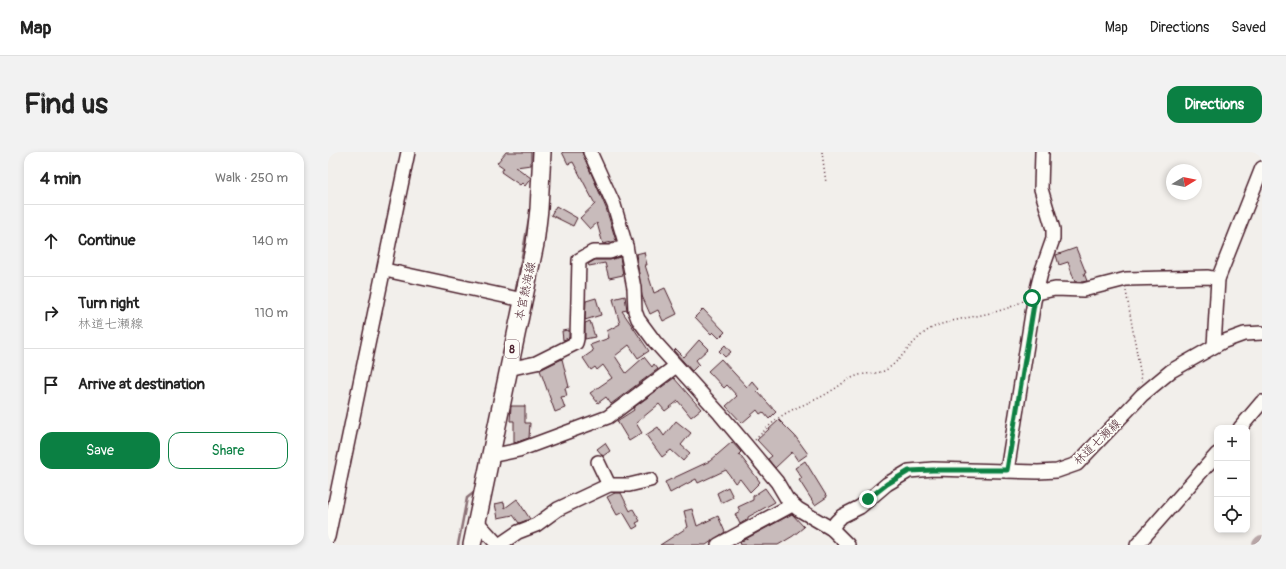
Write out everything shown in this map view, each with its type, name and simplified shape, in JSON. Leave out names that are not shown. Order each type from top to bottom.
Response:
[{"type":"main road","name":"本宮熱海線","points":[[472,545],[537,230],[542,152]]},
{"type":"street","points":[[328,537],[385,270],[408,152]]},
{"type":"street","points":[[590,152],[614,205],[626,246],[634,288],[635,311],[647,333],[748,447],[777,482],[792,505],[832,529],[848,545]]},
{"type":"street","points":[[1007,470],[1036,295],[1053,235],[1053,229],[1041,189],[1042,152]]},
{"type":"street","points":[[1214,346],[1218,279],[1262,168]]},
{"type":"street","points":[[508,370],[536,363],[576,343],[579,260],[593,252],[610,252],[626,246]]},
{"type":"street","points":[[385,270],[523,300]]},
{"type":"street","points":[[1036,295],[1055,288],[1083,290],[1126,279],[1208,277],[1218,279]]},
{"type":"street","name":"林道七瀬線","points":[[832,529],[842,516],[860,507],[887,484],[909,471],[1057,471],[1077,464],[1145,392],[1171,371],[1214,346],[1236,336],[1262,333]]},
{"type":"street","points":[[490,456],[519,450],[608,417],[676,366]]},
{"type":"street","points":[[1243,425],[1262,402]]},
{"type":"street","points":[[1138,545],[1214,457]]},
{"type":"street","points":[[598,462],[609,485]]},
{"type":"street","points":[[476,522],[499,545],[518,532],[536,525],[558,509],[609,485],[629,485],[650,480]]},
{"type":"street","points":[[718,545],[792,505]]},
{"type":"path","points":[[822,152],[826,183]]},
{"type":"path","points":[[1126,279],[1124,285],[1145,392]]},
{"type":"path","points":[[748,447],[771,423],[788,412],[826,394],[850,378],[862,374],[884,371],[928,330],[939,325],[1005,310],[1036,295]]},
{"type":"building","points":[[506,152],[531,152],[531,165],[516,167],[531,178],[525,186],[522,183],[520,185],[501,172],[504,168],[497,163]]},
{"type":"building","points":[[562,152],[582,152],[606,208],[616,241],[603,244],[597,223],[590,229],[580,218],[595,204],[573,162],[568,164]]},
{"type":"building","points":[[556,206],[577,218],[573,226],[551,215]]},
{"type":"building","points":[[1076,248],[1086,273],[1084,273],[1087,281],[1075,282],[1068,262],[1059,265],[1056,255]]},
{"type":"building","points":[[644,252],[647,265],[645,265],[654,293],[665,288],[677,314],[663,321],[658,310],[650,314],[642,296],[636,254]]},
{"type":"building","points":[[620,257],[623,275],[609,278],[605,263],[589,266],[588,264],[595,260],[610,260]]},
{"type":"building","points":[[625,296],[627,310],[622,311],[649,351],[638,358],[629,345],[615,356],[626,373],[644,357],[652,367],[654,364],[658,369],[611,404],[606,397],[598,403],[590,393],[612,378],[603,365],[597,370],[595,367],[591,370],[583,358],[593,351],[590,345],[609,338],[607,331],[620,324],[613,299]]},
{"type":"building","points":[[596,298],[601,315],[585,320],[586,301]]},
{"type":"building","points":[[703,309],[725,332],[719,338],[713,332],[711,334],[695,317]]},
{"type":"building","points":[[590,321],[595,337],[585,339],[585,323]]},
{"type":"building","points":[[569,330],[569,338],[563,340],[562,331]]},
{"type":"building","points":[[699,340],[708,349],[696,360],[699,364],[692,371],[674,351],[676,349],[684,357]]},
{"type":"building","points":[[725,345],[731,352],[725,357],[719,351]]},
{"type":"building","points":[[562,359],[569,387],[565,388],[567,396],[561,397],[565,408],[555,412],[540,370]]},
{"type":"building","points":[[721,359],[747,387],[752,381],[759,389],[757,391],[776,412],[769,419],[763,412],[760,414],[757,410],[742,423],[726,406],[737,396],[727,385],[724,388],[708,371]]},
{"type":"building","points":[[674,378],[701,409],[691,417],[678,401],[665,411],[659,404],[636,423],[642,433],[629,441],[617,421],[634,410],[633,408]]},
{"type":"building","points":[[511,406],[525,406],[525,423],[530,423],[529,438],[514,443],[514,421],[510,421]]},
{"type":"building","points":[[779,420],[795,436],[808,454],[798,461],[792,452],[775,468],[768,459],[772,456],[757,440]]},
{"type":"building","points":[[676,421],[691,433],[681,445],[690,453],[683,461],[671,450],[662,457],[646,435],[658,427],[664,436]]},
{"type":"building","points":[[732,442],[741,452],[739,454],[760,482],[750,492],[740,479],[735,483],[726,470],[698,483],[696,479],[670,493],[665,482],[710,461]]},
{"type":"building","points":[[605,443],[610,451],[603,456],[597,449]]},
{"type":"building","points":[[805,461],[827,497],[815,505],[799,480],[802,478],[795,468]]},
{"type":"building","points":[[728,487],[733,497],[721,503],[717,493]]},
{"type":"building","points":[[765,488],[775,502],[748,517],[748,519],[740,524],[735,514],[740,511],[738,507],[753,500],[753,496]]},
{"type":"building","points":[[615,493],[621,493],[630,511],[633,509],[640,521],[636,523],[638,526],[633,529],[623,512],[617,515],[607,497]]},
{"type":"building","points":[[517,499],[530,519],[519,523],[513,515],[498,518],[495,504],[504,502],[505,508]]},
{"type":"building","points":[[692,509],[697,526],[718,516],[725,532],[706,545],[660,545],[688,527],[684,511]]},
{"type":"building","points":[[792,514],[804,527],[793,536],[778,545],[741,545],[740,542]]},
{"type":"waterway","points":[[515,294],[531,208]]},
{"type":"waterway","points":[[484,449],[487,432]]},
{"type":"waterway","points":[[458,545],[467,498],[476,491]]},
{"type":"route","points":[[868,499],[902,473],[909,471],[1007,470],[1035,298],[1032,298]]}]
